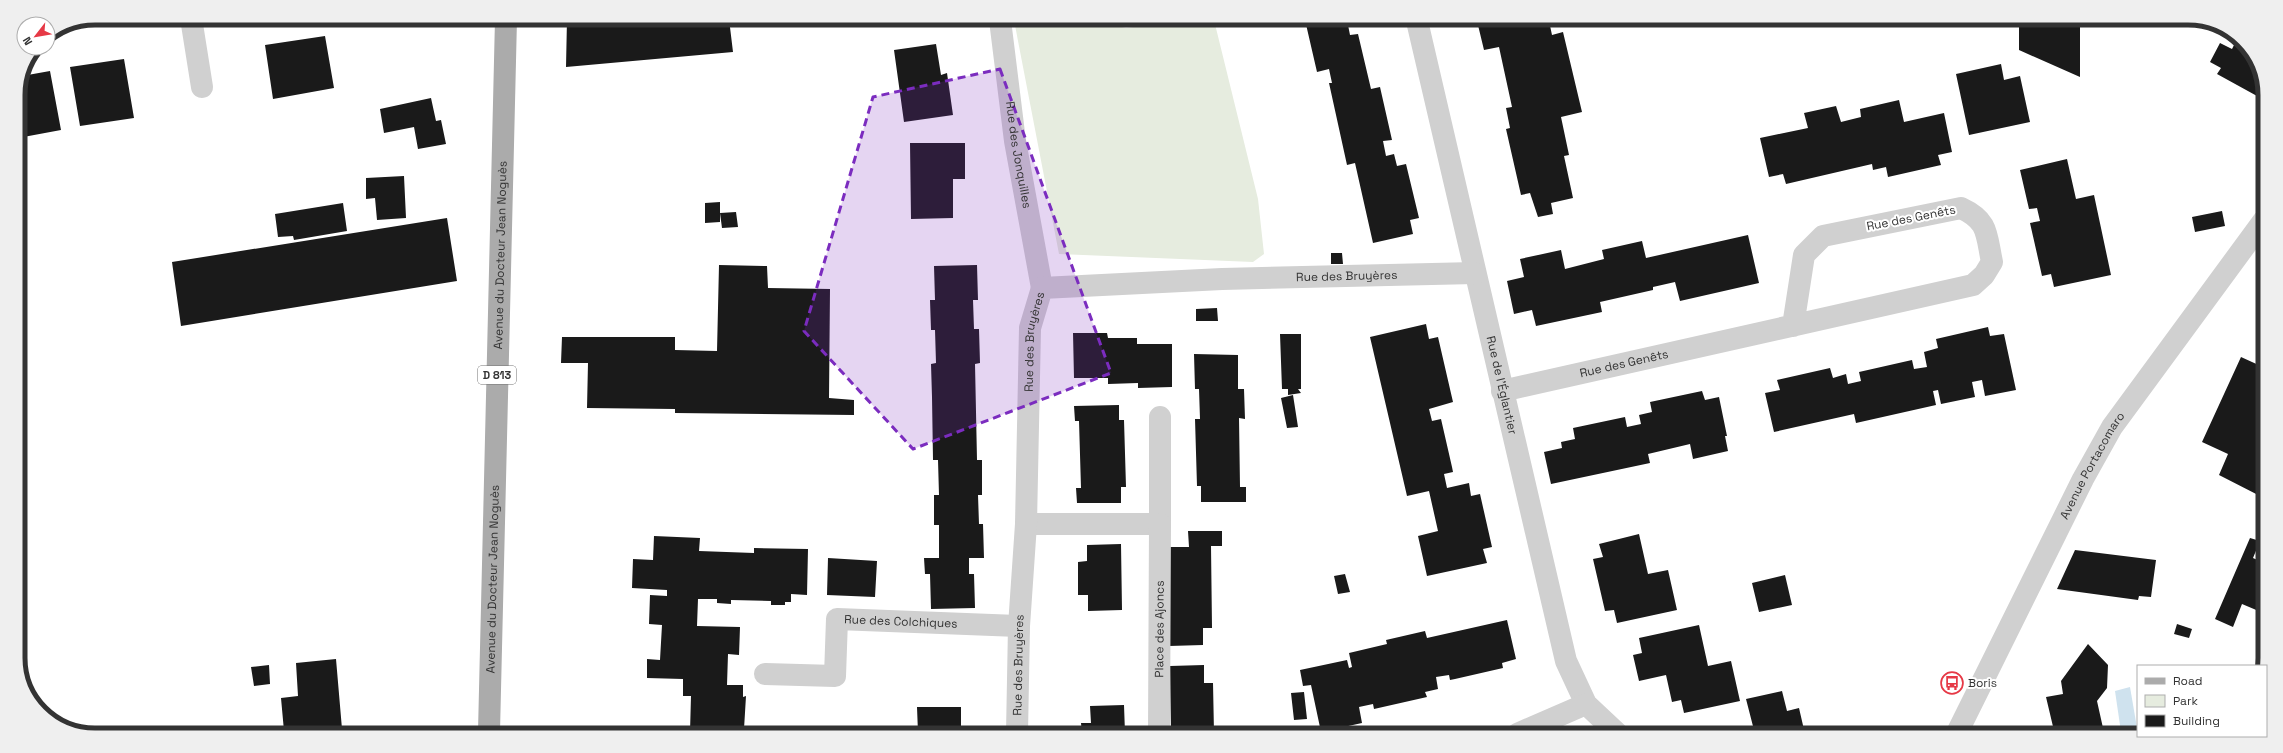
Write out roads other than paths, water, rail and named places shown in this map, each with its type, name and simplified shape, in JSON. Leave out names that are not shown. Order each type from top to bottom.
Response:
[{"type":"main road","name":"Avenue du Docteur Jean Noguès","points":[[489,728],[506,25]]},
{"type":"street","points":[[192,25],[202,87]]},
{"type":"street","name":"Rue des Jonquilles","points":[[1001,25],[1015,141],[1042,288]]},
{"type":"street","name":"Rue de l'Églantier","points":[[1419,25],[1502,391],[1566,661],[1586,704],[1612,728]]},
{"type":"street","name":"Rue des Genêts","points":[[1502,391],[1793,326],[1973,285],[1984,275],[1992,262],[1984,226],[1974,214],[1961,208],[1823,236],[1804,255],[1793,326]]},
{"type":"street","name":"Avenue Portacomaro","points":[[1959,728],[2083,479],[2112,427],[2258,228]]},
{"type":"street","name":"Rue des Bruyères","points":[[1017,728],[1019,626],[1026,524],[1030,328],[1042,288],[1222,279],[1475,273]]},
{"type":"street","name":"Place des Ajoncs","points":[[1159,728],[1160,417]]},
{"type":"street","points":[[1026,524],[1160,524]]},
{"type":"street","name":"Rue des Colchiques","points":[[766,674],[835,676],[837,619],[1019,626]]},
{"type":"street","points":[[1531,728],[1586,704]]},
{"type":"water","points":[[2130,687],[2137,728],[2120,728],[2115,691]]},
{"type":"place","name":"Boris","points":[[1952,683]]}]
